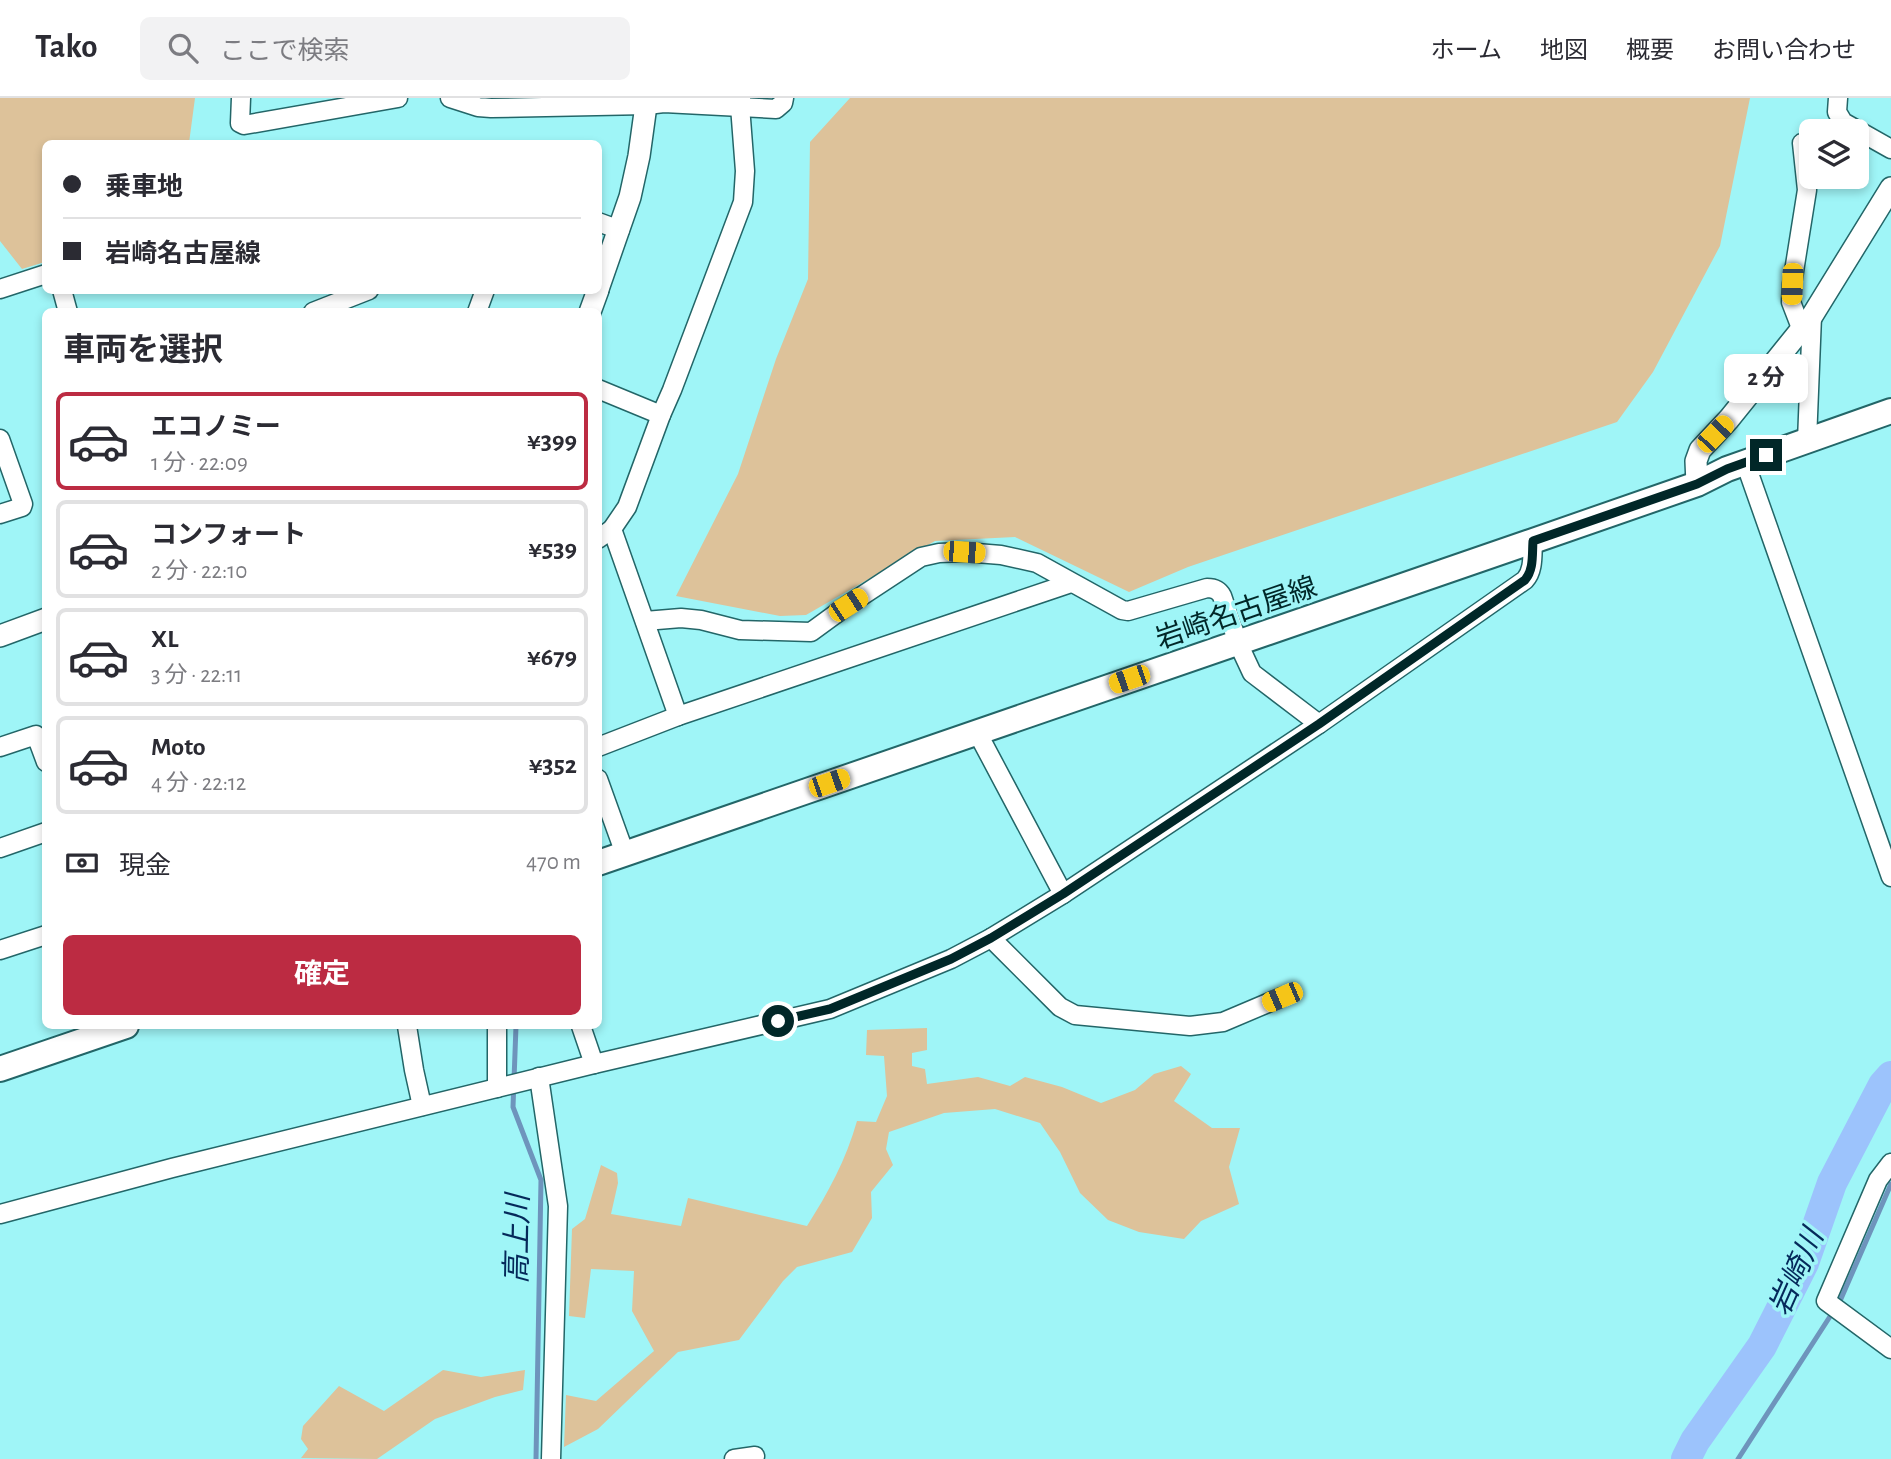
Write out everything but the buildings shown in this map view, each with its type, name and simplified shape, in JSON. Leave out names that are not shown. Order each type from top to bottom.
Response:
[{"type":"main road","name":"岩崎名古屋線","points":[[602,862],[1697,484],[1745,462],[1891,411]]},
{"type":"main road","points":[[0,1069],[117,1029]]},
{"type":"street","points":[[242,98],[240,123],[244,125],[398,98]]},
{"type":"street","points":[[450,98],[478,107],[491,108],[647,102],[741,102],[776,109],[783,103],[784,98]]},
{"type":"street","points":[[1839,98],[1837,112],[1843,122],[1891,149]]},
{"type":"street","points":[[602,279],[630,197],[647,102]]},
{"type":"street","points":[[678,716],[645,621],[605,534],[627,508],[743,202],[745,171],[741,102]]},
{"type":"street","points":[[1697,484],[1696,461],[1700,450],[1729,419],[1806,322],[1891,188]]},
{"type":"street","points":[[1807,189],[1791,302],[1806,322],[1807,441]]},
{"type":"street","points":[[602,223],[620,230]]},
{"type":"street","points":[[0,289],[42,275]]},
{"type":"street","points":[[323,308],[359,294]]},
{"type":"street","points":[[602,391],[661,415]]},
{"type":"street","points":[[0,439],[23,504],[22,507],[0,514]]},
{"type":"street","points":[[1745,462],[1891,877]]},
{"type":"street","points":[[0,1214],[422,1106],[830,1009],[951,959],[1063,894],[1319,724],[1525,580],[1530,574],[1533,541]]},
{"type":"street","points":[[645,621],[681,618],[740,630],[811,632],[921,557],[964,552],[1001,555],[1037,563],[1128,611],[1212,588],[1222,596],[1238,643],[1248,666],[1257,678],[1319,724]]},
{"type":"street","points":[[602,745],[678,716],[1071,583]]},
{"type":"street","points":[[0,635],[42,620]]},
{"type":"street","points":[[977,732],[1063,894]]},
{"type":"street","points":[[0,747],[36,734],[42,751]]},
{"type":"street","points":[[602,790],[625,854]]},
{"type":"street","points":[[0,848],[42,833]]},
{"type":"street","points":[[0,950],[42,936]]},
{"type":"street","points":[[991,938],[1060,1007],[1075,1015],[1190,1026],[1223,1022],[1282,997]]},
{"type":"street","points":[[408,1029],[422,1106]]},
{"type":"street","points":[[498,1029],[558,1206],[551,1459]]},
{"type":"street","points":[[582,1029],[594,1064]]},
{"type":"street","points":[[1891,1163],[1878,1180],[1826,1301],[1891,1349]]},
{"type":"street","points":[[734,1459],[755,1456]]},
{"type":"shaded area","points":[[0,98],[195,98],[189,140],[42,140],[42,263],[22,269],[0,241]]},
{"type":"shaded area","points":[[850,98],[1750,98],[1720,246],[1653,372],[1617,422],[1188,567],[1129,592],[1015,537],[935,541],[806,615],[780,616],[676,596],[738,474],[776,359],[808,279],[810,142]]},
{"type":"shaded area","points":[[927,1028],[927,1050],[912,1053],[912,1066],[925,1069],[927,1084],[978,1077],[1010,1086],[1025,1077],[1062,1087],[1101,1103],[1135,1090],[1154,1074],[1181,1066],[1191,1074],[1174,1101],[1212,1128],[1240,1128],[1229,1167],[1239,1204],[1201,1221],[1184,1239],[1139,1232],[1108,1220],[1080,1193],[1060,1152],[1040,1123],[995,1109],[944,1113],[889,1132],[886,1149],[893,1165],[871,1192],[872,1218],[852,1252],[797,1267],[783,1281],[739,1340],[678,1352],[598,1429],[564,1447],[566,1395],[596,1401],[654,1351],[632,1311],[634,1271],[591,1269],[585,1318],[569,1316],[572,1229],[585,1219],[601,1165],[617,1173],[618,1183],[611,1214],[681,1226],[688,1198],[807,1226],[836,1176],[857,1121],[876,1122],[887,1096],[884,1056],[866,1055],[867,1030]]},
{"type":"shaded area","points":[[443,1370],[481,1377],[525,1370],[523,1390],[495,1397],[435,1419],[377,1459],[301,1458],[308,1449],[301,1439],[303,1426],[339,1386],[384,1411]]},
{"type":"waterway","name":"高上川","points":[[516,1029],[513,1107],[541,1180],[536,1459]]},
{"type":"waterway","name":"岩崎川","points":[[1686,1459],[1695,1441],[1762,1346],[1804,1263],[1832,1183],[1883,1085],[1891,1076]]},
{"type":"waterway","points":[[1738,1459],[1840,1301],[1891,1184]]},
{"type":"route","points":[[778,1021],[830,1009],[951,959],[1063,894],[1319,724],[1525,580],[1530,574],[1533,541],[1697,484],[1727,469],[1766,455]]}]
